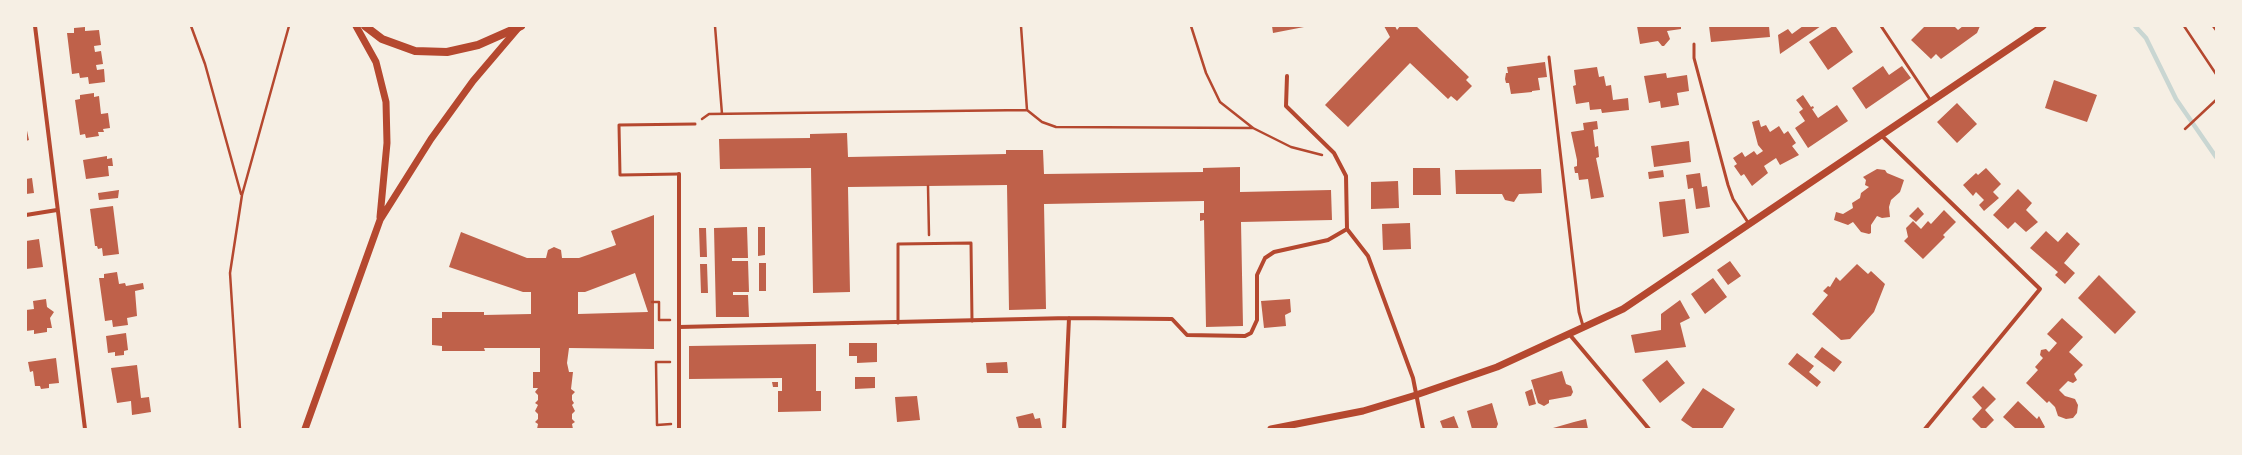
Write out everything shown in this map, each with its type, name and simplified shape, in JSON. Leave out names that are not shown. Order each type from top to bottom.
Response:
[{"type":"main road","points":[[365,26],[382,39],[415,51],[447,52],[478,45],[520,26]]},
{"type":"street","points":[[35,26],[85,429]]},
{"type":"street","points":[[356,26],[376,62],[386,102],[387,143],[380,220]]},
{"type":"street","points":[[305,429],[380,220],[431,139],[473,80],[520,26]]},
{"type":"street","points":[[1271,429],[1363,411],[1416,396],[1497,367],[1570,335],[1623,309],[2043,26]]},
{"type":"street","points":[[1287,76],[1286,106],[1334,153],[1346,176],[1347,229],[1368,256],[1414,378],[1423,429]]},
{"type":"street","points":[[1881,135],[2040,290],[1925,429]]},
{"type":"street","points":[[679,174],[679,427]]},
{"type":"street","points":[[26,215],[57,210]]},
{"type":"street","points":[[679,327],[1069,318],[1172,319],[1187,335],[1245,336],[1251,334],[1257,320],[1257,275],[1265,258],[1274,252],[1328,240],[1347,229]]},
{"type":"street","points":[[1064,429],[1069,318]]},
{"type":"street","points":[[1570,335],[1649,429]]},
{"type":"lane","points":[[1881,26],[1932,101]]},
{"type":"lane","points":[[1694,44],[1694,58],[1728,185],[1733,199],[1750,224]]},
{"type":"lane","points":[[1549,57],[1579,312],[1584,328]]},
{"type":"lane","points":[[679,174],[620,175],[619,125],[695,124]]},
{"type":"lane","points":[[898,323],[898,244],[971,244],[972,320]]},
{"type":"path","points":[[191,26],[205,64],[242,195]]},
{"type":"path","points":[[240,429],[233,340],[230,273],[242,195],[289,26]]},
{"type":"path","points":[[715,26],[722,114]]},
{"type":"path","points":[[1021,26],[1027,110]]},
{"type":"path","points":[[1191,26],[1206,73],[1220,102],[1253,128],[1291,146],[1338,159]]},
{"type":"path","points":[[2184,26],[2216,74]]},
{"type":"path","points":[[2214,26],[2216,30]]},
{"type":"path","points":[[2185,129],[2216,100]]},
{"type":"path","points":[[695,124],[710,114],[1027,110],[1042,122],[1056,127],[1253,128]]},
{"type":"path","points":[[928,186],[929,244]]},
{"type":"path","points":[[652,302],[659,302],[659,320],[679,320]]},
{"type":"path","points":[[678,362],[656,362],[657,425],[679,427]]},
{"type":"building","points":[[1272,26],[1304,26],[1304,27],[1273,33]]},
{"type":"building","points":[[1384,26],[1395,26],[1397,30],[1400,26],[1416,26],[1469,77],[1466,80],[1472,86],[1457,101],[1451,96],[1448,99],[1410,63],[1348,127],[1325,105],[1390,37]]},
{"type":"building","points":[[1637,26],[1681,26],[1681,29],[1667,31],[1670,39],[1664,46],[1662,46],[1658,41],[1640,44]]},
{"type":"building","points":[[1709,26],[1769,26],[1770,37],[1711,42]]},
{"type":"building","points":[[1803,26],[1821,26],[1780,54],[1778,35],[1788,29],[1792,34]]},
{"type":"building","points":[[1833,26],[1838,26],[1836,27],[1853,52],[1828,70],[1809,42]]},
{"type":"building","points":[[1925,26],[1954,26],[1958,30],[1963,26],[1980,26],[1977,33],[1941,59],[1936,54],[1931,59],[1911,40]]},
{"type":"building","points":[[85,27],[85,31],[99,30],[101,45],[94,46],[95,52],[101,51],[103,64],[96,65],[97,70],[104,69],[105,82],[89,84],[88,77],[80,78],[79,73],[72,74],[67,33],[74,33],[74,28]]},
{"type":"building","points":[[1545,62],[1547,77],[1538,78],[1540,90],[1511,94],[1509,83],[1506,83],[1505,79],[1506,73],[1508,73],[1507,67]]},
{"type":"building","points":[[1883,66],[1889,75],[1902,66],[1911,78],[1866,109],[1852,88]]},
{"type":"building","points":[[1597,67],[1599,77],[1604,76],[1606,86],[1611,85],[1613,100],[1628,98],[1629,110],[1602,113],[1601,109],[1590,110],[1589,102],[1576,104],[1573,86],[1576,85],[1574,70]]},
{"type":"building","points":[[1666,73],[1667,78],[1687,75],[1689,91],[1677,93],[1679,105],[1661,108],[1660,101],[1649,103],[1644,76]]},
{"type":"building","points":[[2054,80],[2097,95],[2087,122],[2045,108]]},
{"type":"building","points":[[94,93],[94,97],[99,96],[101,114],[108,113],[110,128],[103,129],[104,132],[98,132],[99,136],[86,138],[85,134],[80,135],[75,100],[80,99],[80,95]]},
{"type":"building","points":[[1803,95],[1811,107],[1813,106],[1814,108],[1812,109],[1818,118],[1837,105],[1848,121],[1808,148],[1795,128],[1805,121],[1799,112],[1803,109],[1796,100]]},
{"type":"building","points":[[1957,103],[1977,124],[1957,143],[1937,122]]},
{"type":"building","points":[[1759,120],[1761,127],[1766,125],[1770,132],[1779,126],[1784,134],[1788,131],[1796,143],[1792,146],[1799,155],[1780,165],[1776,158],[1764,166],[1768,173],[1752,186],[1744,174],[1741,176],[1734,166],[1737,164],[1733,158],[1742,152],[1745,157],[1754,151],[1757,155],[1763,151],[1758,145],[1752,122]]},
{"type":"building","points":[[1597,121],[1598,129],[1593,130],[1595,147],[1598,146],[1599,157],[1596,158],[1604,197],[1591,199],[1588,179],[1579,180],[1578,173],[1575,173],[1574,167],[1577,166],[1577,160],[1571,132],[1584,130],[1583,123]]},
{"type":"building","points":[[26,126],[29,140],[26,141]]},
{"type":"building","points":[[847,133],[848,157],[1006,154],[1006,150],[1043,150],[1044,174],[1203,172],[1203,168],[1240,167],[1240,192],[1331,190],[1332,220],[1241,222],[1243,326],[1206,327],[1204,220],[1200,221],[1200,213],[1204,213],[1204,201],[1044,204],[1046,309],[1009,310],[1007,185],[848,187],[850,292],[813,293],[811,168],[720,169],[719,139],[810,138],[810,134]]},
{"type":"building","points":[[1689,141],[1691,162],[1654,167],[1651,146]]},
{"type":"building","points":[[107,156],[107,159],[112,158],[113,166],[108,166],[109,176],[86,179],[83,160]]},
{"type":"building","points":[[1413,168],[1440,168],[1441,195],[1413,195]]},
{"type":"building","points":[[1986,168],[2001,184],[1993,192],[1999,198],[1984,211],[1979,205],[1984,200],[1976,192],[1973,196],[1963,185],[1976,173],[1978,175]]},
{"type":"building","points":[[1541,169],[1542,193],[1519,194],[1514,202],[1505,200],[1502,194],[1456,194],[1455,170]]},
{"type":"building","points":[[1877,169],[1885,170],[1887,173],[1904,180],[1900,192],[1891,200],[1889,207],[1890,217],[1882,218],[1877,216],[1871,225],[1871,233],[1869,234],[1861,232],[1853,222],[1848,225],[1834,220],[1836,212],[1843,214],[1853,208],[1852,203],[1860,198],[1861,193],[1869,187],[1865,185],[1866,180],[1863,177]]},
{"type":"building","points":[[1663,170],[1664,177],[1649,179],[1648,172]]},
{"type":"building","points":[[1700,173],[1702,187],[1707,186],[1710,207],[1696,209],[1693,188],[1688,189],[1686,175]]},
{"type":"building","points":[[32,178],[34,193],[26,194],[26,179]]},
{"type":"building","points":[[1398,181],[1399,208],[1371,209],[1371,182]]},
{"type":"building","points":[[2018,189],[2032,203],[2026,210],[2038,222],[2026,232],[2015,222],[2008,229],[1993,215]]},
{"type":"building","points":[[119,190],[118,198],[99,200],[98,193]]},
{"type":"building","points":[[1685,199],[1689,233],[1663,237],[1659,202]]},
{"type":"building","points":[[113,206],[119,254],[103,256],[102,248],[98,249],[97,246],[95,246],[90,209]]},
{"type":"building","points":[[1918,207],[1924,214],[1916,222],[1909,216]]},
{"type":"building","points":[[1944,210],[1956,222],[1943,235],[1945,237],[1923,259],[1904,241],[1908,237],[1906,228],[1913,221],[1921,229],[1928,221],[1931,224]]},
{"type":"building","points":[[654,215],[654,349],[569,348],[567,363],[569,372],[573,372],[571,389],[575,392],[572,395],[572,400],[574,403],[572,405],[575,411],[572,414],[572,419],[575,422],[572,424],[573,429],[537,429],[538,424],[535,422],[538,419],[538,414],[535,411],[538,405],[535,403],[538,400],[538,395],[535,392],[538,388],[533,388],[533,372],[540,372],[540,348],[484,348],[485,351],[442,351],[442,346],[432,345],[432,318],[442,318],[442,312],[484,312],[484,315],[531,314],[531,292],[523,292],[449,267],[461,232],[527,258],[546,258],[548,250],[554,247],[561,250],[562,258],[579,258],[616,245],[611,231]],"holes":[[[635,273],[648,312],[578,314],[578,292],[585,292]]]},
{"type":"building","points":[[1410,223],[1411,249],[1383,250],[1382,224]]},
{"type":"building","points":[[747,227],[748,258],[732,258],[732,261],[748,261],[749,292],[733,292],[733,295],[748,295],[749,317],[716,317],[714,228]]},
{"type":"building","points":[[758,227],[765,227],[765,255],[758,256]]},
{"type":"building","points":[[699,228],[706,228],[707,257],[700,257]]},
{"type":"building","points":[[2046,231],[2058,242],[2067,232],[2080,244],[2064,263],[2075,273],[2065,284],[2055,275],[2058,272],[2030,248]]},
{"type":"building","points":[[39,239],[43,267],[26,269],[26,241]]},
{"type":"building","points":[[1730,261],[1741,276],[1728,285],[1717,270]]},
{"type":"building","points":[[759,263],[766,263],[766,291],[759,291]]},
{"type":"building","points":[[700,264],[707,264],[708,293],[701,293]]},
{"type":"building","points":[[1857,264],[1868,274],[1871,271],[1885,284],[1874,312],[1850,339],[1841,340],[1812,314],[1828,295],[1823,291],[1828,286],[1830,287],[1836,277],[1840,281]]},
{"type":"building","points":[[117,272],[119,284],[125,283],[126,286],[143,283],[144,289],[135,291],[137,316],[127,318],[128,325],[113,327],[112,320],[105,321],[99,278],[104,278],[104,274]]},
{"type":"building","points":[[2099,275],[2136,312],[2115,334],[2078,298]]},
{"type":"building","points":[[1713,278],[1727,297],[1705,314],[1691,294]]},
{"type":"building","points":[[46,299],[47,307],[54,312],[50,318],[52,328],[47,328],[47,332],[34,334],[34,330],[26,331],[26,310],[34,309],[33,301]]},
{"type":"building","points":[[1290,299],[1291,312],[1285,315],[1286,326],[1264,328],[1261,301]]},
{"type":"building","points":[[1680,300],[1690,318],[1680,323],[1686,347],[1635,353],[1631,335],[1661,330],[1661,314]]},
{"type":"building","points":[[2062,318],[2083,337],[2069,352],[2083,365],[2074,374],[2077,380],[2073,383],[2068,381],[2059,390],[2065,396],[2075,399],[2078,405],[2077,413],[2073,418],[2066,419],[2058,416],[2055,407],[2049,401],[2047,403],[2026,383],[2038,370],[2035,367],[2043,358],[2040,355],[2041,350],[2046,349],[2049,352],[2057,343],[2047,334]]},
{"type":"building","points":[[126,333],[128,350],[124,351],[124,355],[115,356],[115,352],[108,353],[106,336]]},
{"type":"building","points":[[849,343],[877,343],[877,362],[857,363],[857,356],[849,356]]},
{"type":"building","points":[[816,344],[816,391],[821,391],[821,411],[778,412],[778,391],[782,391],[782,378],[689,379],[689,346]]},
{"type":"building","points":[[1822,347],[1842,362],[1834,372],[1814,357]]},
{"type":"building","points":[[1797,353],[1814,366],[1809,372],[1821,382],[1817,387],[1788,364]]},
{"type":"building","points":[[56,358],[59,383],[49,384],[49,388],[41,389],[40,386],[35,386],[33,371],[30,372],[28,362]]},
{"type":"building","points":[[1667,360],[1685,383],[1660,403],[1642,380]]},
{"type":"building","points":[[1007,362],[1008,373],[987,373],[986,363]]},
{"type":"building","points":[[137,365],[141,398],[149,397],[151,412],[132,415],[131,401],[117,403],[111,368]]},
{"type":"building","points":[[1562,371],[1566,384],[1571,386],[1573,392],[1571,396],[1549,400],[1549,403],[1544,406],[1538,403],[1531,380]]},
{"type":"building","points":[[855,377],[875,377],[875,388],[855,389]]},
{"type":"building","points":[[772,382],[778,382],[778,387],[773,387]]},
{"type":"building","points":[[1983,386],[1996,399],[1985,410],[1994,420],[1985,429],[1982,429],[1972,419],[1982,408],[1972,397]]},
{"type":"building","points":[[1703,388],[1735,409],[1722,429],[1694,429],[1681,420]]},
{"type":"building","points":[[1532,389],[1536,404],[1529,406],[1525,392]]},
{"type":"building","points":[[917,396],[920,420],[897,422],[895,397]]},
{"type":"building","points":[[2018,401],[2037,419],[2039,416],[2045,427],[2043,429],[2016,429],[2003,417]]},
{"type":"building","points":[[1492,403],[1498,424],[1496,429],[1472,429],[1467,411]]},
{"type":"building","points":[[1033,413],[1035,419],[1040,418],[1042,429],[1019,429],[1016,417]]},
{"type":"building","points":[[1454,416],[1459,429],[1443,429],[1440,421]]},
{"type":"building","points":[[1586,419],[1588,429],[1553,428],[1574,422]]},
{"type":"waterway","points":[[2135,26],[2146,38],[2176,99],[2216,157]]}]
